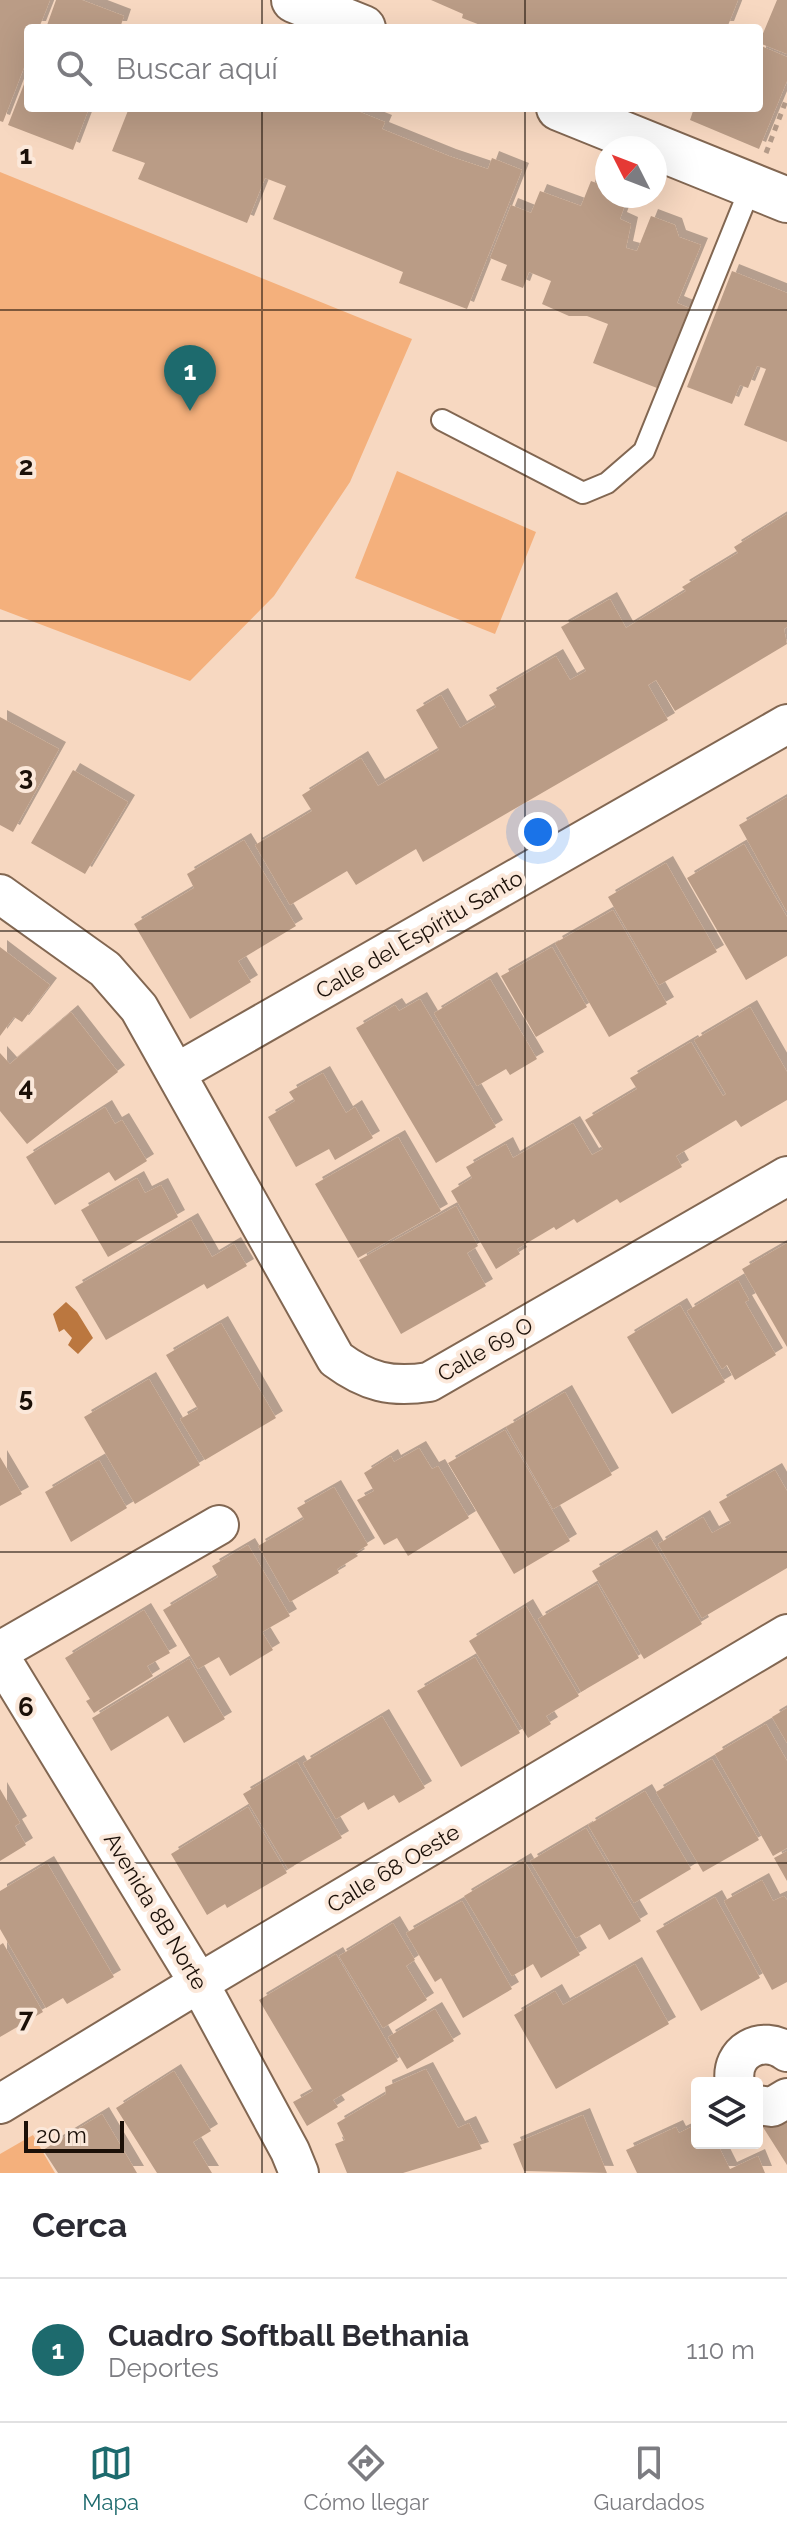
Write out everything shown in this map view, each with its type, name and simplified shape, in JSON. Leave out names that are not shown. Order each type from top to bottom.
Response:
[{"type":"street","points":[[294,0],[353,24]]},
{"type":"street","points":[[571,112],[768,180]]},
{"type":"street","name":"Calle del Espíritu Santo","points":[[176,1073],[787,724]]},
{"type":"street","name":"Calle 69 O","points":[[0,894],[105,969],[139,1008],[336,1359],[354,1373],[381,1383],[403,1386],[429,1382],[787,1176]]},
{"type":"street","points":[[0,1654],[219,1525]]},
{"type":"street","name":"Calle 68 Oeste","points":[[0,2104],[787,1634]]},
{"type":"street","name":"Avenida 8B Norte","points":[[0,1654],[199,1983],[299,2173]]},
{"type":"street","points":[[735,2077],[735,2066],[747,2049],[767,2043],[787,2052]]},
{"type":"street","points":[[763,2106],[772,2107],[787,2098]]},
{"type":"lane","points":[[442,420],[583,493],[607,483],[644,451],[768,180]]},
{"type":"path","points":[[768,180],[787,98]]},
{"type":"shaded area","points":[[0,172],[412,339],[350,482],[274,596],[190,681],[0,609]]},
{"type":"shaded area","points":[[397,471],[536,532],[495,634],[355,578]]},
{"type":"shaded area","points":[[66,1302],[77,1312],[93,1338],[78,1354],[68,1345],[72,1338],[64,1329],[59,1332],[53,1314]]},
{"type":"shaded area","points":[[33,2135],[55,2173],[0,2173],[0,2154]]},
{"type":"building","points":[[0,0],[50,0],[41,24],[24,24],[24,67],[3,122],[0,121]]},
{"type":"building","points":[[56,0],[82,0],[124,16],[121,24],[47,24]]},
{"type":"building","points":[[431,0],[738,0],[729,24],[478,24],[462,18],[463,14]]},
{"type":"building","points":[[777,0],[787,0],[787,54],[763,45],[763,33]]},
{"type":"building","points":[[763,47],[787,57],[787,81],[759,149],[690,120],[693,112],[763,112]]},
{"type":"building","points":[[24,84],[24,112],[87,112],[73,150],[8,125]]},
{"type":"building","points":[[127,112],[360,112],[385,122],[382,129],[449,156],[488,169],[492,158],[522,170],[467,309],[399,283],[403,272],[273,219],[286,186],[265,178],[247,223],[138,179],[145,163],[112,151]]},
{"type":"building","points":[[591,181],[595,182],[595,208],[624,208],[620,219],[631,224],[626,248],[637,251],[651,216],[675,225],[679,237],[701,245],[677,303],[689,308],[657,388],[593,363],[608,324],[587,316],[569,316],[542,304],[551,281],[529,272],[523,288],[501,280],[507,265],[490,258],[511,205],[531,213],[540,191],[581,206]]},
{"type":"building","points":[[732,271],[787,293],[787,442],[744,425],[766,369],[757,366],[748,388],[740,385],[732,404],[687,387]]},
{"type":"building","points":[[787,514],[787,627],[784,629],[787,644],[675,711],[656,680],[648,685],[668,720],[423,862],[416,849],[356,885],[347,871],[290,905],[255,845],[312,811],[302,795],[361,758],[378,786],[439,750],[416,710],[441,695],[460,728],[496,707],[489,695],[556,656],[570,680],[586,671],[561,627],[610,599],[626,628],[686,591],[682,587],[738,553],[734,547]]},
{"type":"building","points":[[0,717],[59,749],[13,832],[0,825]]},
{"type":"building","points":[[73,770],[128,802],[85,874],[31,843]]},
{"type":"building","points":[[787,797],[787,912],[739,825]]},
{"type":"building","points":[[244,840],[296,926],[238,961],[251,982],[190,1019],[134,924],[194,888],[187,874]]},
{"type":"building","points":[[744,844],[787,917],[787,956],[746,980],[687,878]]},
{"type":"building","points":[[666,863],[717,952],[659,985],[608,897]]},
{"type":"building","points":[[613,910],[667,1004],[609,1037],[555,943]]},
{"type":"building","points":[[0,947],[50,985],[22,1022],[14,1017],[0,1036]]},
{"type":"building","points":[[552,947],[587,1007],[536,1037],[501,976]]},
{"type":"building","points":[[490,979],[537,1059],[510,1075],[506,1069],[477,1086],[434,1013]]},
{"type":"building","points":[[420,999],[496,1127],[436,1163],[356,1028],[395,1005],[399,1011]]},
{"type":"building","points":[[750,1007],[787,1072],[787,1100],[741,1127],[736,1120],[676,1156],[682,1167],[620,1203],[617,1199],[577,1223],[574,1219],[556,1230],[554,1227],[517,1249],[520,1254],[496,1269],[451,1191],[472,1178],[466,1167],[506,1144],[513,1158],[573,1123],[592,1155],[603,1149],[585,1120],[637,1089],[630,1078],[691,1042],[723,1096],[726,1094],[694,1040]]},
{"type":"building","points":[[71,1012],[118,1072],[27,1144],[0,1111],[0,1053],[10,1064]]},
{"type":"building","points":[[323,1073],[346,1113],[355,1107],[373,1138],[335,1160],[329,1149],[296,1167],[268,1117],[295,1101],[289,1092]]},
{"type":"building","points":[[105,1107],[115,1124],[122,1120],[147,1161],[115,1181],[109,1172],[55,1205],[26,1157]]},
{"type":"building","points":[[398,1137],[441,1211],[358,1258],[315,1184]]},
{"type":"building","points":[[137,1178],[145,1193],[161,1185],[178,1217],[108,1257],[81,1210]]},
{"type":"building","points":[[456,1206],[478,1246],[467,1253],[486,1286],[401,1334],[359,1260]]},
{"type":"building","points":[[191,1220],[212,1257],[234,1244],[247,1266],[207,1289],[204,1284],[106,1340],[75,1287]]},
{"type":"building","points":[[787,1243],[787,1347],[742,1269]]},
{"type":"building","points":[[738,1280],[749,1300],[745,1302],[776,1355],[735,1380],[727,1365],[722,1369],[687,1311]]},
{"type":"building","points":[[680,1305],[725,1382],[672,1414],[627,1337]]},
{"type":"building","points":[[221,1323],[276,1418],[205,1460],[180,1419],[198,1409],[166,1355]]},
{"type":"building","points":[[149,1379],[200,1465],[135,1504],[84,1417]]},
{"type":"building","points":[[565,1392],[612,1475],[553,1509],[506,1427]]},
{"type":"building","points":[[505,1430],[570,1541],[514,1574],[448,1463]]},
{"type":"building","points":[[419,1448],[432,1469],[438,1466],[469,1518],[408,1556],[397,1538],[384,1545],[357,1500],[374,1491],[364,1473],[391,1456],[394,1462]]},
{"type":"building","points":[[0,1457],[22,1494],[0,1506]]},
{"type":"building","points":[[99,1460],[127,1508],[71,1542],[45,1492]]},
{"type":"building","points":[[775,1470],[787,1491],[787,1568],[702,1618],[658,1544],[703,1517],[712,1533],[731,1523],[719,1502]]},
{"type":"building","points":[[334,1487],[368,1545],[355,1553],[358,1556],[337,1569],[339,1573],[290,1602],[258,1546],[304,1519],[297,1508]]},
{"type":"building","points":[[650,1537],[702,1624],[644,1659],[592,1571]]},
{"type":"building","points":[[248,1545],[290,1616],[262,1632],[273,1650],[230,1676],[219,1657],[198,1669],[163,1610],[218,1577],[212,1566]]},
{"type":"building","points":[[597,1584],[639,1658],[581,1692],[538,1619]]},
{"type":"building","points":[[526,1606],[579,1696],[546,1716],[551,1724],[528,1738],[469,1641]]},
{"type":"building","points":[[144,1610],[170,1653],[147,1666],[153,1676],[94,1713],[86,1701],[90,1699],[65,1658]]},
{"type":"building","points":[[475,1657],[520,1733],[461,1767],[417,1691]]},
{"type":"building","points":[[189,1659],[225,1719],[184,1743],[168,1716],[111,1751],[92,1718]]},
{"type":"building","points":[[787,1708],[787,1743],[772,1717]]},
{"type":"building","points":[[382,1716],[425,1788],[399,1803],[394,1795],[368,1810],[364,1802],[336,1819],[303,1763]]},
{"type":"building","points":[[766,1724],[787,1761],[787,1848],[773,1856],[715,1754]]},
{"type":"building","points":[[712,1759],[759,1840],[703,1872],[656,1792]]},
{"type":"building","points":[[297,1762],[342,1838],[288,1869],[243,1794]]},
{"type":"building","points":[[0,1789],[20,1823],[15,1826],[26,1845],[0,1861]]},
{"type":"building","points":[[645,1791],[691,1869],[634,1903],[588,1825]]},
{"type":"building","points":[[248,1807],[287,1873],[227,1908],[225,1904],[207,1915],[171,1854]]},
{"type":"building","points":[[586,1828],[641,1921],[609,1940],[600,1924],[576,1938],[530,1861]]},
{"type":"building","points":[[787,1851],[787,1881],[774,1858]]},
{"type":"building","points":[[524,1860],[580,1955],[541,1978],[533,1964],[512,1976],[464,1896]]},
{"type":"building","points":[[47,1863],[114,1977],[67,2004],[63,1998],[46,2008],[0,1929],[0,1891]]},
{"type":"building","points":[[762,1880],[773,1901],[784,1896],[787,1900],[787,1982],[772,1990],[724,1901]]},
{"type":"building","points":[[715,1897],[760,1978],[701,2011],[656,1931]]},
{"type":"building","points":[[462,1901],[512,1989],[463,2018],[441,1978],[435,1982],[406,1933]]},
{"type":"building","points":[[393,1923],[415,1960],[406,1966],[427,2000],[383,2028],[339,1956]]},
{"type":"building","points":[[3,1943],[43,2012],[0,2037],[0,1945]]},
{"type":"building","points":[[336,1954],[398,2061],[333,2100],[338,2107],[307,2126],[293,2102],[313,2091],[259,2000]]},
{"type":"building","points":[[635,1964],[669,2024],[556,2089],[514,2015],[555,1991],[563,2005]]},
{"type":"building","points":[[435,2009],[454,2041],[407,2069],[388,2037]]},
{"type":"building","points":[[426,2069],[458,2128],[469,2123],[482,2149],[403,2173],[347,2173],[335,2144],[345,2140],[337,2123],[386,2094],[385,2087]]},
{"type":"building","points":[[174,2071],[211,2131],[193,2142],[212,2173],[157,2173],[116,2108]]},
{"type":"building","points":[[787,2110],[787,2165],[763,2127],[763,2123]]},
{"type":"building","points":[[102,2114],[137,2173],[58,2173],[43,2150]]},
{"type":"building","points":[[583,2115],[607,2173],[524,2171],[513,2144]]},
{"type":"building","points":[[676,2127],[679,2133],[691,2127],[691,2149],[720,2149],[730,2169],[758,2156],[765,2173],[637,2173],[626,2150]]},
{"type":"place","name":"Cuadro Softball Bethania","points":[[190,411]]}]
